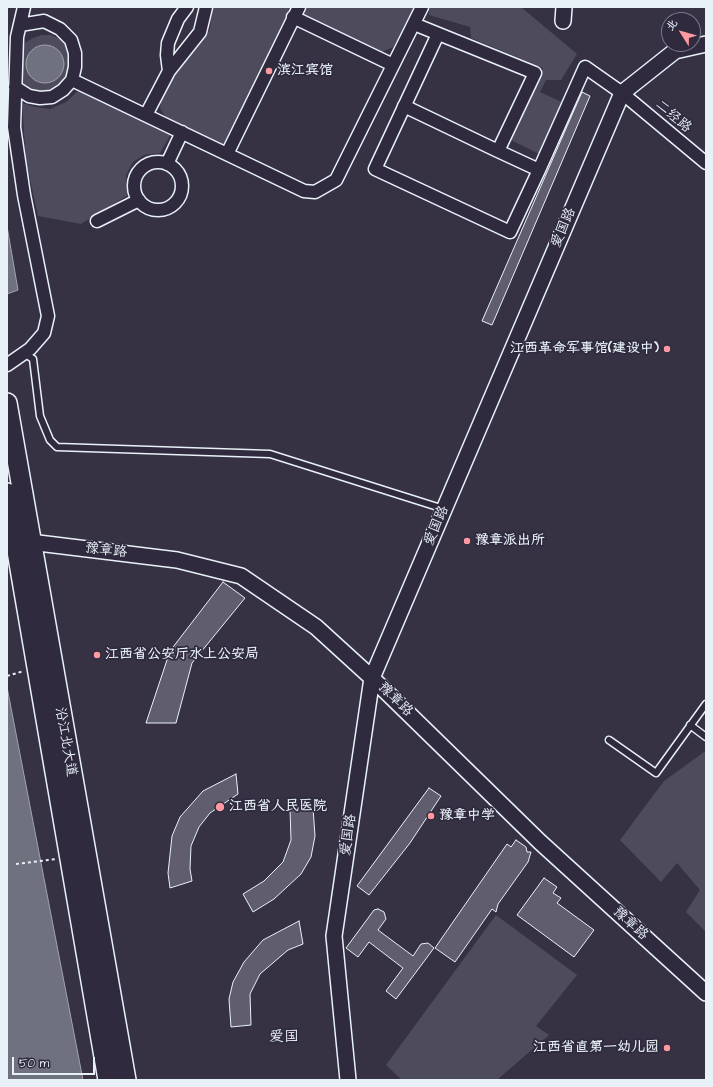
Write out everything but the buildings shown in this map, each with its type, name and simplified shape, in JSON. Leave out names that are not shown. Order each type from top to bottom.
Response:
[{"type":"main road","name":"沿江北大道","points":[[7,404],[23,544],[69,857],[108,1080]]},
{"type":"main road","name":"沿江北大道","points":[[7,493],[23,544],[126,1080]]},
{"type":"street","points":[[7,365],[24,353],[44,333],[48,316],[24,195],[14,127],[17,37],[24,7]]},
{"type":"street","points":[[169,70],[167,55],[168,43],[178,19],[187,7]]},
{"type":"street","points":[[146,115],[169,70],[200,32],[206,7]]},
{"type":"street","points":[[72,80],[304,191],[315,192],[336,180],[422,7]]},
{"type":"street","points":[[227,154],[296,12],[393,65]]},
{"type":"street","points":[[15,88],[29,96],[40,98],[52,97],[63,90],[72,80],[75,67],[71,40],[60,29],[44,21],[20,25]]},
{"type":"street","points":[[414,24],[535,73],[498,151]]},
{"type":"street","points":[[404,106],[539,170],[510,232],[375,169],[404,106],[438,34]]},
{"type":"street","name":"爱国路","points":[[348,1080],[334,936],[372,678],[622,93],[675,52],[706,44]]},
{"type":"street","name":"二经路","points":[[539,170],[585,67],[622,93],[706,163]]},
{"type":"street","points":[[167,164],[182,132]]},
{"type":"street","points":[[152,162],[167,164],[178,174],[181,181],[179,196],[168,208],[160,210],[145,206],[135,193],[134,185],[139,171],[152,162]]},
{"type":"street","points":[[97,221],[139,200]]},
{"type":"street","name":"豫章路","points":[[23,544],[177,560],[241,576],[316,627],[372,678],[540,842],[706,993]]},
{"type":"lane","points":[[24,353],[33,359],[40,416],[50,440],[57,447],[270,454],[445,509]]},
{"type":"lane","points":[[609,740],[656,773],[706,704]]},
{"type":"lane","points":[[690,726],[706,737]]},
{"type":"path","points":[[16,864],[69,857]]},
{"type":"shaded area","points":[[212,7],[293,7],[227,143],[222,145],[174,122],[164,115],[160,108],[162,97],[168,84],[201,43],[210,29]]},
{"type":"shaded area","points":[[307,7],[414,7],[412,15],[393,47],[382,52],[304,14]]},
{"type":"shaded area","points":[[430,7],[521,7],[577,54],[561,80],[546,80],[540,92],[566,104],[543,156],[511,140],[543,68],[471,38],[470,27],[429,15]]},
{"type":"shaded area","points":[[42,35],[51,35],[60,39],[67,45],[74,71],[54,93],[34,92],[26,87],[19,79],[19,51],[25,43]]},
{"type":"shaded area","points":[[79,90],[171,134],[160,153],[144,155],[133,162],[126,175],[128,195],[81,224],[38,216],[26,161],[22,103],[50,109],[66,102]]},
{"type":"shaded area","points":[[704,752],[706,754],[706,932],[686,912],[700,890],[677,863],[661,882],[620,840],[664,781]]},
{"type":"shaded area","points":[[496,915],[577,975],[536,1026],[549,1035],[497,1080],[402,1080],[386,1065]]},
{"type":"water","points":[[45,45],[55,48],[61,54],[64,64],[61,74],[55,80],[45,83],[35,80],[29,74],[26,64],[29,54],[35,48]]},
{"type":"water","points":[[7,226],[18,290],[7,294]]},
{"type":"water","points":[[7,687],[53,925],[83,1080],[7,1080]]},
{"type":"place","name":"滨江宾馆","points":[[269,71]]},
{"type":"place","name":"江西革命军事馆(建设中)","points":[[667,349]]},
{"type":"place","name":"豫章派出所","points":[[467,541]]},
{"type":"place","name":"江西省公安厅水上公安局","points":[[97,655]]},
{"type":"place","name":"江西省人民医院","points":[[220,807]]},
{"type":"place","name":"豫章中学","points":[[431,816]]},
{"type":"place","name":"江西省直第一幼儿园","points":[[667,1048]]},
{"type":"district","name":"爱国","points":[[284,1038]]}]
